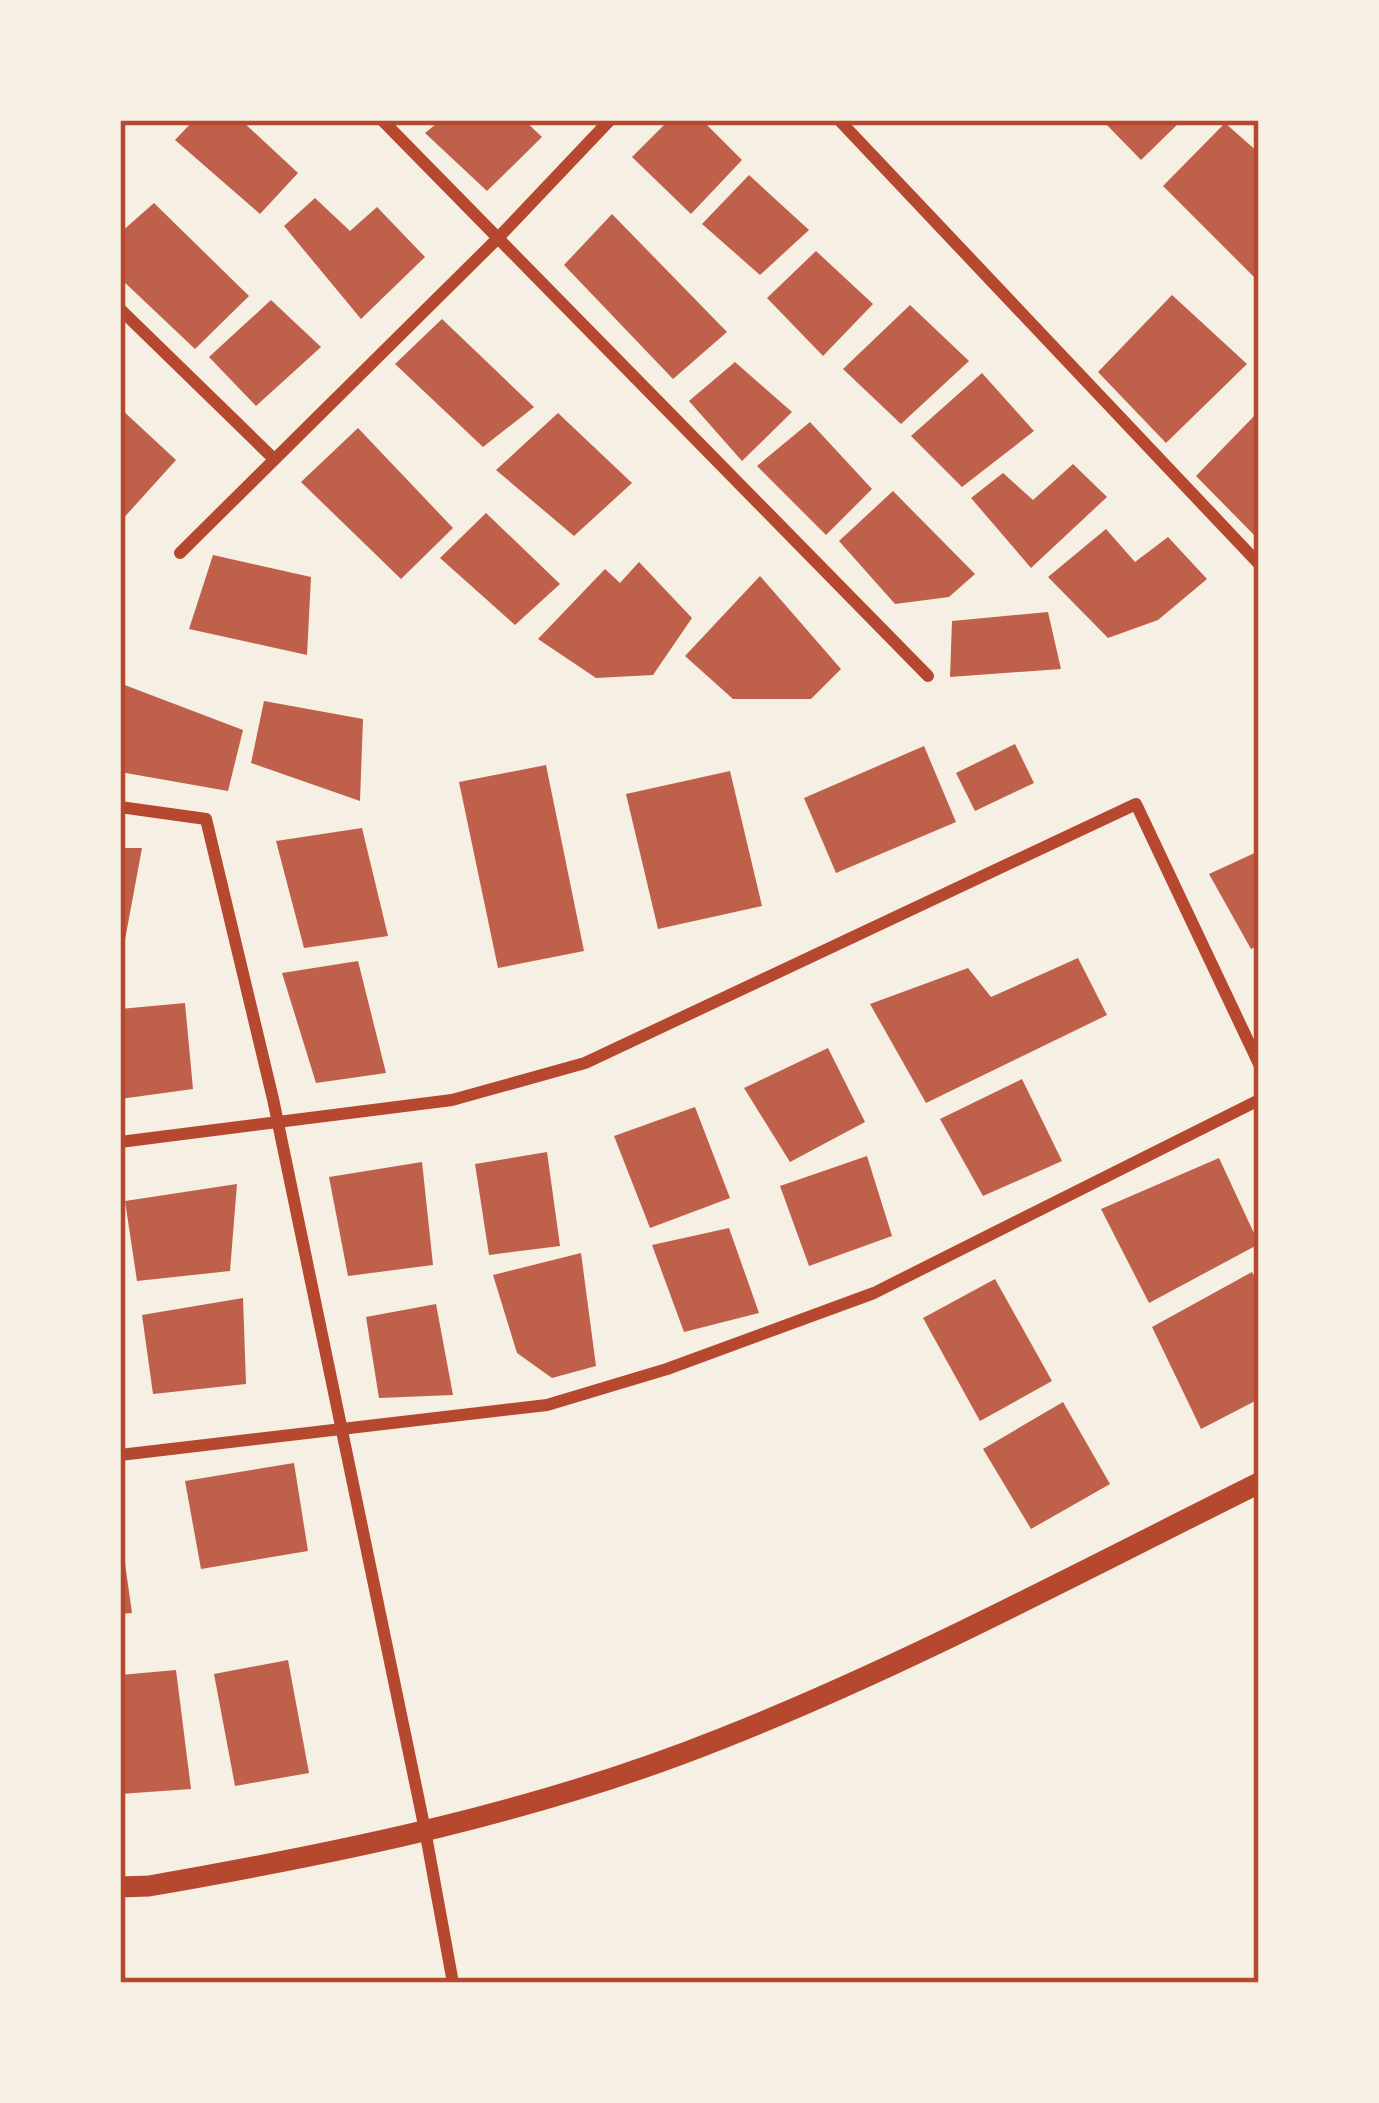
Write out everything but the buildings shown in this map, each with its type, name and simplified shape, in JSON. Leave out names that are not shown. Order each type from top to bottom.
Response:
[{"type":"street","points":[[382,120],[928,676]]},
{"type":"street","points":[[180,553],[499,237],[610,120]]},
{"type":"street","points":[[839,120],[1259,564]]},
{"type":"street","points":[[120,309],[274,459]]},
{"type":"street","points":[[120,1142],[452,1100],[585,1063],[1136,805],[1259,1064]]},
{"type":"street","points":[[120,807],[206,819],[278,1123],[425,1831],[452,1983]]},
{"type":"street","points":[[120,1455],[547,1405],[874,1293],[1259,1100]]},
{"type":"street","points":[[120,1887],[343,1852],[522,1807],[722,1739],[930,1647],[1259,1483]]}]
